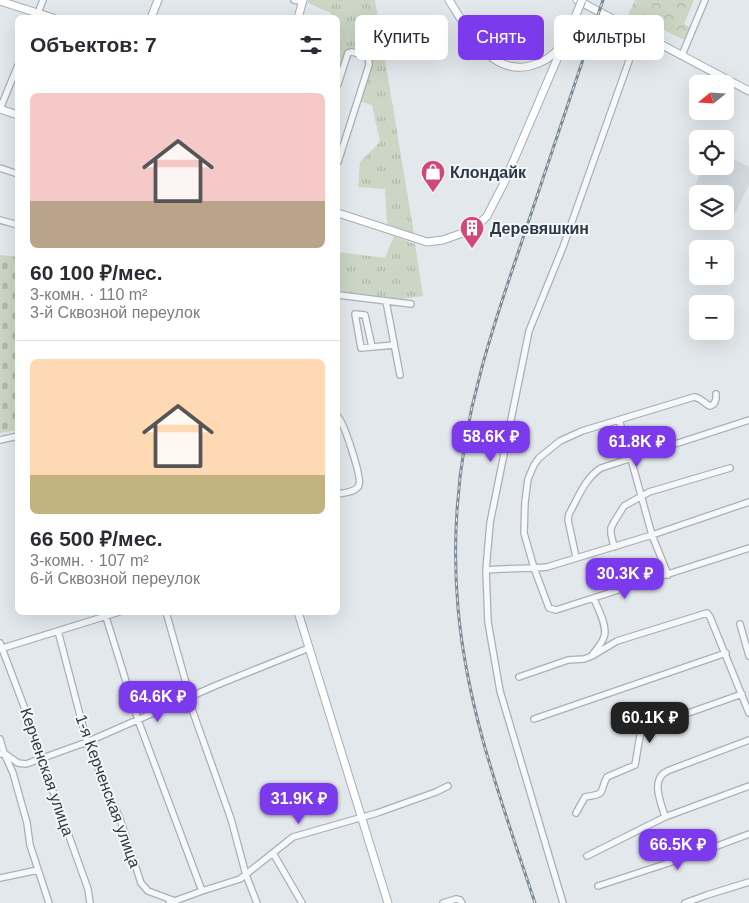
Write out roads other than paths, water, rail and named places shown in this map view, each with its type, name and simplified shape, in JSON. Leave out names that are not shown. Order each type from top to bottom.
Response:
[{"type":"main road","points":[[152,15],[158,0]]},
{"type":"main road","points":[[449,0],[473,38],[489,56],[510,66],[526,67],[541,62],[554,54]]},
{"type":"main road","points":[[577,0],[605,15]]},
{"type":"main road","points":[[576,15],[582,0]]},
{"type":"main road","points":[[0,1],[37,15]]},
{"type":"main road","points":[[299,15],[303,1]]},
{"type":"main road","points":[[664,46],[749,91]]},
{"type":"main road","points":[[340,214],[427,242],[435,242],[468,231],[487,216],[504,183],[556,60]]},
{"type":"main road","points":[[0,109],[15,114]]},
{"type":"main road","points":[[299,615],[388,903]]},
{"type":"street","points":[[37,15],[43,0]]},
{"type":"street","points":[[294,0],[303,1]]},
{"type":"street","points":[[682,55],[704,0]]},
{"type":"street","points":[[340,78],[348,53],[352,52],[368,58],[368,66],[340,156]]},
{"type":"street","points":[[563,903],[500,691],[488,622],[486,570],[490,523],[529,331],[563,247],[628,60]]},
{"type":"street","points":[[0,109],[15,72]]},
{"type":"street","points":[[0,168],[15,173]]},
{"type":"street","points":[[0,220],[15,224]]},
{"type":"street","points":[[340,295],[411,304]]},
{"type":"street","points":[[386,301],[400,375]]},
{"type":"street","points":[[372,347],[365,315],[355,314],[361,348],[372,347],[394,345]]},
{"type":"street","points":[[716,394],[714,404],[710,406],[700,398],[694,397],[571,435],[560,441],[539,458],[528,479],[524,532],[534,568],[549,608],[553,610],[560,610],[749,548]]},
{"type":"street","points":[[340,420],[352,452],[359,486],[340,493]]},
{"type":"street","points":[[619,420],[652,534],[668,575]]},
{"type":"street","points":[[576,558],[568,520],[569,514],[590,476],[601,468],[749,420]]},
{"type":"street","points":[[0,440],[15,437]]},
{"type":"street","points":[[614,547],[611,534],[614,522],[624,506],[649,492],[730,468]]},
{"type":"street","points":[[486,570],[547,567],[749,502]]},
{"type":"street","points":[[592,656],[605,634],[605,628],[594,599]]},
{"type":"street","points":[[519,677],[568,660],[584,659],[617,642],[707,613],[726,653],[749,713]]},
{"type":"street","points":[[1,647],[111,615]]},
{"type":"street","points":[[167,615],[188,690],[188,698],[231,819],[246,875],[257,903]]},
{"type":"street","points":[[106,617],[138,720],[202,890]]},
{"type":"street","points":[[740,624],[749,656]]},
{"type":"street","name":"1-я Керченская улица","points":[[58,631],[88,742],[120,819],[141,883],[148,891],[172,902]]},
{"type":"street","name":"Керченская улица","points":[[1,647],[34,732],[41,758],[88,889],[90,903]]},
{"type":"street","points":[[2,753],[18,763],[26,764],[88,742],[218,685],[309,648]]},
{"type":"street","points":[[534,719],[726,653]]},
{"type":"street","points":[[576,812],[585,797],[598,795],[603,791],[607,777],[635,766],[641,730],[742,694]]},
{"type":"street","points":[[0,739],[2,753],[13,773],[27,823],[30,845],[49,903]]},
{"type":"street","points":[[665,817],[658,791],[658,782],[664,774],[749,740]]},
{"type":"street","points":[[172,902],[202,890],[240,879],[293,838],[362,818],[448,786]]},
{"type":"street","points":[[587,856],[665,817],[749,786]]},
{"type":"street","points":[[598,886],[696,854],[749,834]]},
{"type":"street","points":[[272,854],[302,903]]},
{"type":"street","points":[[0,878],[38,870]]},
{"type":"street","points":[[685,903],[749,882]]},
{"type":"street","points":[[443,903],[456,899],[462,903]]},
{"type":"railway","points":[[535,903],[488,758],[469,684],[458,608],[456,578],[459,488],[468,429],[486,352],[603,0]]},
{"type":"place","name":"Клондайк","points":[[433,193]]},
{"type":"place","name":"Деревяшкин","points":[[472,249]]}]
